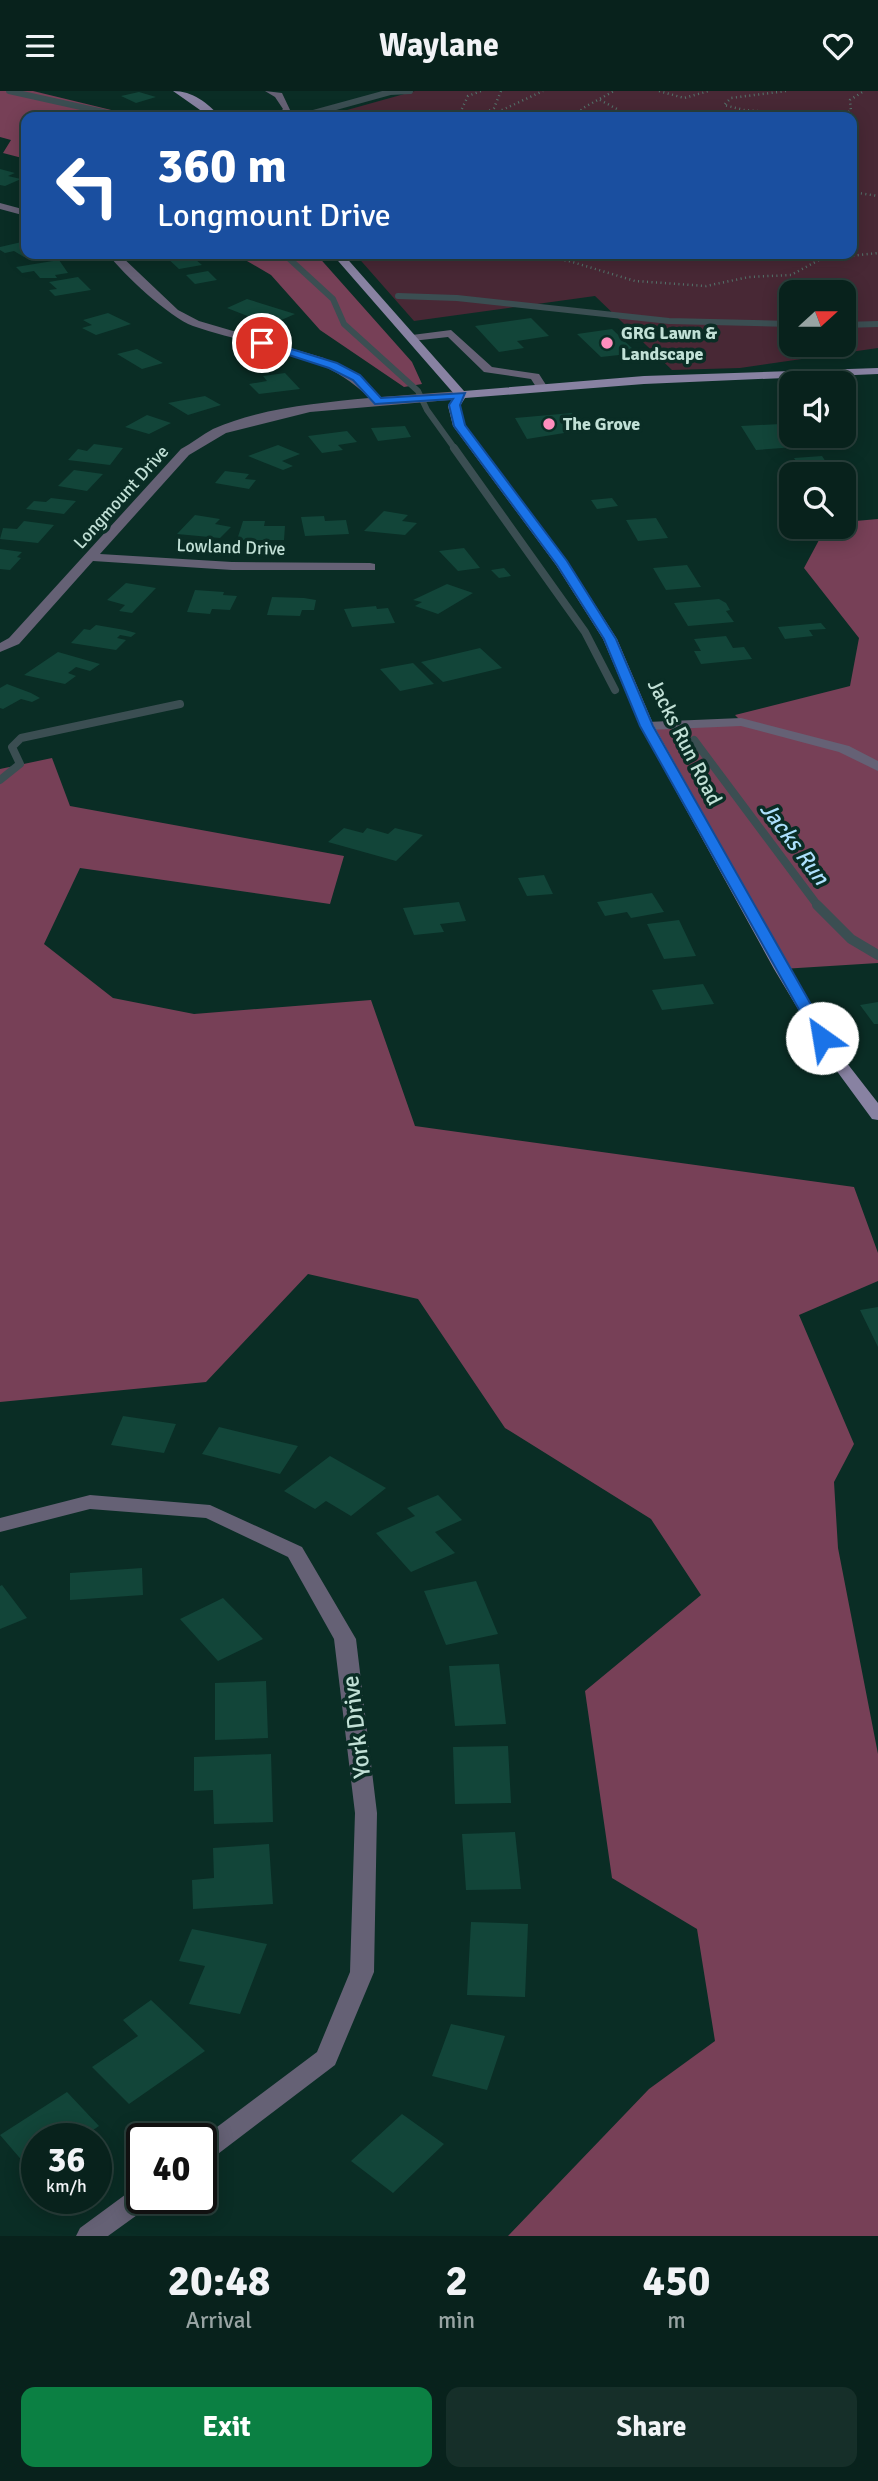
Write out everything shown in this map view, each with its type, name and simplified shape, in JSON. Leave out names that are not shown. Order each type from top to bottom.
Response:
[{"type":"street","points":[[178,91],[196,100],[210,112]]},
{"type":"street","points":[[270,91],[279,95],[288,110],[286,112]]},
{"type":"street","points":[[0,206],[21,212]]},
{"type":"street","points":[[118,259],[174,312],[195,323],[333,366],[356,377],[379,402]]},
{"type":"street","points":[[341,259],[461,395],[644,380],[878,371]]},
{"type":"street","points":[[412,338],[451,333],[488,370],[535,376],[542,388]]},
{"type":"street","name":"Longmount Drive","points":[[0,649],[14,641],[185,452],[220,431],[267,418],[379,402],[461,395]]},
{"type":"street","name":"Jacks Run Road","points":[[461,395],[454,405],[460,426],[562,564],[610,639],[646,726],[809,1016],[878,1115]]},
{"type":"street","name":"Lowland Drive","points":[[92,557],[232,566],[370,567]]},
{"type":"street","points":[[646,726],[741,722],[844,750],[878,767]]},
{"type":"street","name":"York Drive","points":[[0,1525],[90,1502],[210,1512],[295,1552],[345,1639],[366,1813],[362,1972],[326,2058],[217,2141]]},
{"type":"street","points":[[89,2236],[126,2209]]},
{"type":"path","points":[[460,112],[468,96],[481,91]]},
{"type":"path","points":[[487,112],[494,108],[501,91]]},
{"type":"path","points":[[499,112],[542,91]]},
{"type":"path","points":[[579,112],[614,91]]},
{"type":"path","points":[[659,91],[669,96],[701,97],[709,91]]},
{"type":"path","points":[[786,91],[732,98],[724,105],[744,110],[792,112]]},
{"type":"path","points":[[848,112],[851,111],[850,100],[864,91]]},
{"type":"path","points":[[599,99],[617,109],[615,112]]},
{"type":"path","points":[[857,193],[878,196]]},
{"type":"path","points":[[857,255],[878,253]]},
{"type":"path","points":[[555,259],[635,281],[706,286],[749,277],[791,275],[821,259]]},
{"type":"shaded area","points":[[0,91],[33,91],[119,112],[21,112],[21,158],[3,153],[11,140],[0,137]]},
{"type":"shaded area","points":[[415,91],[878,91],[878,348],[856,351],[856,280],[779,280],[779,357],[816,357],[740,368],[672,370],[595,296],[414,321],[359,259],[857,259],[857,112],[340,112]]},
{"type":"shaded area","points":[[244,259],[320,259],[412,362],[422,384],[404,387],[320,330],[271,275]]},
{"type":"shaded area","points":[[878,519],[878,963],[782,969],[647,726],[741,721],[735,715],[850,686],[859,638],[804,568],[820,539],[856,539],[856,521]]},
{"type":"shaded area","points":[[52,758],[70,806],[344,856],[330,904],[80,868],[44,944],[113,998],[194,1014],[371,1000],[415,1126],[854,1187],[878,1253],[878,1281],[799,1315],[854,1444],[834,1482],[838,1548],[878,1754],[878,2236],[508,2236],[649,2089],[715,2041],[697,1929],[612,1878],[585,1691],[701,1595],[651,1519],[505,1428],[418,1299],[308,1274],[206,1382],[0,1402],[0,769]]},
{"type":"building","points":[[139,92],[156,97],[136,103],[121,96]]},
{"type":"building","points":[[0,169],[15,173],[8,176],[21,179],[5,186],[0,185]]},
{"type":"building","points":[[21,242],[21,255],[14,251],[5,253],[0,247]]},
{"type":"building","points":[[168,259],[195,259],[202,265],[179,269]]},
{"type":"building","points":[[59,260],[68,273],[55,275],[57,278],[40,278],[34,271],[22,273],[16,267]]},
{"type":"building","points":[[208,271],[217,280],[195,284],[186,275]]},
{"type":"building","points":[[78,277],[91,290],[55,296],[49,290],[57,289],[49,282]]},
{"type":"building","points":[[247,299],[295,314],[279,321],[250,317],[227,308]]},
{"type":"building","points":[[108,313],[131,324],[96,335],[82,328],[92,325],[83,320]]},
{"type":"building","points":[[531,318],[549,336],[517,341],[524,348],[499,352],[475,326]]},
{"type":"building","name":"GRG Lawn & Landscape","points":[[612,329],[637,353],[601,357],[577,334]]},
{"type":"building","points":[[137,349],[163,363],[142,369],[117,354]]},
{"type":"building","points":[[285,373],[300,389],[259,394],[249,384],[267,381],[263,376]]},
{"type":"building","points":[[205,396],[221,405],[188,415],[168,403]]},
{"type":"building","name":"The Grove","points":[[572,413],[583,430],[527,439],[515,418]]},
{"type":"building","points":[[147,415],[171,423],[149,434],[125,427]]},
{"type":"building","points":[[779,424],[779,448],[782,448],[756,450],[741,426]]},
{"type":"building","points":[[405,426],[411,437],[378,441],[371,428]]},
{"type":"building","points":[[347,431],[357,442],[338,445],[343,450],[322,453],[308,436]]},
{"type":"building","points":[[94,444],[123,448],[110,465],[68,460],[78,449],[87,451]]},
{"type":"building","points":[[278,445],[300,454],[282,461],[293,466],[283,470],[248,456]]},
{"type":"building","points":[[822,456],[826,462],[797,462],[794,458]]},
{"type":"building","points":[[74,470],[103,474],[87,491],[58,486]]},
{"type":"building","points":[[225,471],[249,474],[245,479],[256,480],[249,489],[215,483]]},
{"type":"building","points":[[51,498],[76,501],[64,514],[26,509],[34,501],[46,502]]},
{"type":"building","points":[[612,498],[618,506],[597,509],[591,500]]},
{"type":"building","points":[[384,511],[408,515],[402,521],[417,523],[405,535],[364,531]]},
{"type":"building","points":[[195,515],[220,519],[215,524],[231,527],[220,538],[177,534]]},
{"type":"building","points":[[324,516],[325,521],[346,520],[349,534],[305,536],[301,517]]},
{"type":"building","points":[[656,518],[668,538],[638,541],[626,520]]},
{"type":"building","points":[[24,521],[54,525],[38,543],[0,539],[3,528],[17,529]]},
{"type":"building","points":[[243,521],[265,521],[264,526],[285,526],[284,540],[237,540]]},
{"type":"building","points":[[464,548],[480,568],[458,571],[439,551]]},
{"type":"building","points":[[0,549],[22,552],[17,557],[21,558],[10,570],[0,569]]},
{"type":"building","points":[[687,565],[701,587],[666,590],[653,568]]},
{"type":"building","points":[[504,568],[511,576],[499,578],[491,570]]},
{"type":"building","points":[[126,583],[156,588],[132,613],[119,611],[125,605],[107,600]]},
{"type":"building","points":[[447,584],[473,593],[438,614],[415,606],[422,602],[413,600]]},
{"type":"building","points":[[195,590],[224,592],[223,595],[237,596],[230,610],[212,609],[210,614],[187,612]]},
{"type":"building","points":[[272,597],[316,600],[314,610],[302,610],[300,616],[267,615]]},
{"type":"building","points":[[719,599],[726,603],[730,610],[726,611],[734,622],[688,626],[674,603]]},
{"type":"building","points":[[376,606],[377,609],[388,608],[395,623],[352,627],[344,609]]},
{"type":"building","points":[[821,623],[826,629],[809,630],[813,636],[785,639],[778,627]]},
{"type":"building","points":[[96,625],[136,633],[131,637],[120,635],[117,638],[126,640],[116,650],[71,643],[84,629],[90,630]]},
{"type":"building","points":[[726,636],[733,648],[744,647],[752,659],[701,664],[694,651],[701,651],[694,639]]},
{"type":"building","points":[[480,648],[502,668],[443,682],[421,662]]},
{"type":"building","points":[[58,652],[100,664],[90,671],[76,667],[68,673],[76,676],[65,684],[24,675]]},
{"type":"building","points":[[413,663],[434,684],[400,691],[380,669]]},
{"type":"building","points":[[7,684],[40,698],[32,702],[21,699],[3,709],[0,708],[0,688]]},
{"type":"building","points":[[344,828],[363,833],[367,828],[388,834],[395,828],[423,835],[396,861],[328,842]]},
{"type":"building","points":[[544,875],[553,894],[527,896],[518,878]]},
{"type":"building","points":[[652,893],[664,912],[631,918],[627,912],[605,916],[597,902]]},
{"type":"building","points":[[459,902],[466,921],[440,924],[444,932],[414,935],[403,908]]},
{"type":"building","points":[[679,920],[696,956],[664,959],[647,924]]},
{"type":"building","points":[[703,984],[714,1004],[662,1010],[652,990]]},
{"type":"building","points":[[878,1002],[878,1024],[874,1024],[860,1005]]},
{"type":"building","points":[[878,1307],[878,1347],[860,1310]]},
{"type":"building","points":[[123,1416],[176,1424],[164,1453],[111,1445]]},
{"type":"building","points":[[219,1427],[298,1446],[280,1474],[202,1454]]},
{"type":"building","points":[[330,1456],[386,1488],[351,1516],[326,1501],[315,1509],[284,1491]]},
{"type":"building","points":[[438,1495],[462,1520],[435,1532],[455,1553],[411,1572],[376,1533],[415,1516],[407,1508]]},
{"type":"building","points":[[142,1568],[143,1595],[70,1600],[70,1573]]},
{"type":"building","points":[[476,1581],[498,1634],[446,1645],[424,1591]]},
{"type":"building","points":[[2,1585],[27,1618],[0,1629],[0,1586]]},
{"type":"building","points":[[223,1598],[263,1639],[218,1661],[180,1619]]},
{"type":"building","points":[[499,1664],[506,1724],[455,1726],[449,1666]]},
{"type":"building","points":[[266,1681],[268,1738],[215,1740],[215,1683]]},
{"type":"building","points":[[508,1746],[511,1803],[455,1804],[453,1747]]},
{"type":"building","points":[[271,1754],[273,1822],[214,1824],[213,1790],[194,1791],[194,1757]]},
{"type":"building","points":[[515,1832],[521,1889],[466,1890],[462,1834]]},
{"type":"building","points":[[269,1844],[273,1904],[193,1909],[192,1880],[214,1878],[213,1848]]},
{"type":"building","points":[[471,1922],[528,1924],[525,1997],[467,1995]]},
{"type":"building","points":[[192,1929],[267,1944],[240,2014],[189,2004],[205,1966],[179,1961]]},
{"type":"building","points":[[151,2000],[205,2051],[129,2104],[92,2067],[138,2036],[123,2020]]},
{"type":"building","points":[[451,2024],[505,2036],[487,2090],[432,2076]]},
{"type":"building","points":[[67,2092],[96,2123],[21,2123],[21,2159],[0,2135]]},
{"type":"building","points":[[402,2114],[444,2144],[393,2193],[351,2161]]},
{"type":"waterway","name":"Jacks Run","points":[[9,91],[104,112]]},
{"type":"waterway","points":[[317,112],[390,92],[410,91]]},
{"type":"waterway","name":"Jacks Run","points":[[289,259],[333,299],[344,324],[418,391],[427,410],[455,449]]},
{"type":"waterway","points":[[398,296],[457,298],[669,321],[779,324]]},
{"type":"waterway","points":[[856,325],[878,324]]},
{"type":"waterway","name":"Jacks Run","points":[[454,448],[585,632],[615,690]]},
{"type":"waterway","name":"Jacks Run","points":[[659,702],[671,712]]},
{"type":"waterway","points":[[0,780],[20,764],[12,747],[21,738],[180,704]]},
{"type":"waterway","name":"Jacks Run","points":[[694,740],[818,906]]},
{"type":"waterway","name":"Jacks Run","points":[[818,906],[851,939],[878,955]]},
{"type":"place","name":"GRG Lawn & Landscape","points":[[607,343]]},
{"type":"place","name":"The Grove","points":[[549,424]]},
{"type":"route","points":[[262,343],[306,356],[356,377],[379,402],[461,395],[454,405],[454,413],[460,426],[562,564],[610,639],[646,726],[822,1038]]}]
